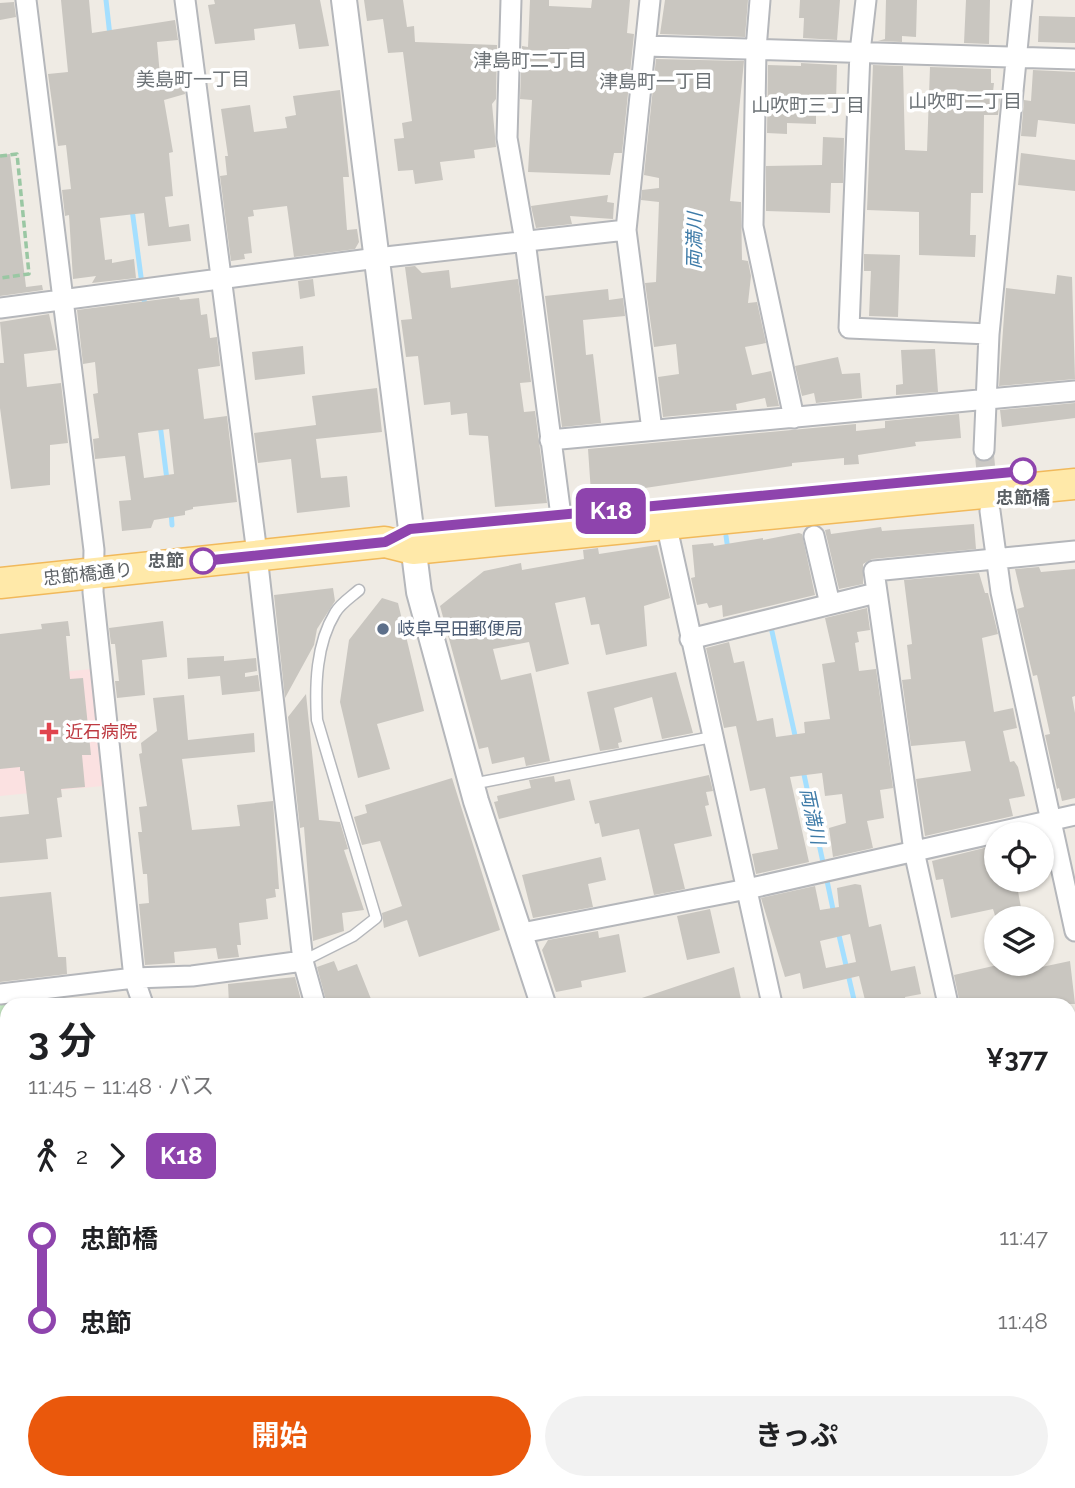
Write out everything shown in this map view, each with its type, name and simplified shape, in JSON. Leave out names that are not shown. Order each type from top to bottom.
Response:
[{"type":"main road","name":"忠節橋通り","points":[[0,583],[402,540],[561,516],[1075,466]]},
{"type":"main road","name":"忠節橋通り","points":[[402,540],[666,523],[1075,485]]},
{"type":"street","points":[[26,0],[94,550],[94,573],[134,978],[141,998]]},
{"type":"street","points":[[184,0],[256,556],[303,961],[314,998]]},
{"type":"street","points":[[344,0],[377,258],[402,540],[419,592],[471,784],[541,998]]},
{"type":"street","points":[[511,0],[507,138],[525,241],[561,516]]},
{"type":"street","points":[[650,0],[626,230],[652,430]]},
{"type":"street","points":[[760,0],[756,50],[753,226],[794,418]]},
{"type":"street","points":[[866,0],[860,52],[849,328],[989,334]]},
{"type":"street","points":[[984,450],[984,401],[989,334],[1023,0]]},
{"type":"street","points":[[646,46],[1075,60]]},
{"type":"street","points":[[0,308],[377,258],[626,230]]},
{"type":"street","points":[[550,440],[1075,391]]},
{"type":"street","points":[[989,511],[996,559],[1075,932]]},
{"type":"street","points":[[666,523],[771,998]]},
{"type":"street","points":[[814,536],[830,604]]},
{"type":"street","points":[[947,998],[914,851],[874,571],[1075,551]]},
{"type":"street","points":[[690,639],[876,593]]},
{"type":"street","points":[[522,933],[747,889],[1075,815]]},
{"type":"street","points":[[0,994],[134,978],[192,976],[303,961]]},
{"type":"lane","points":[[303,961],[353,936],[376,918],[322,746],[315,688],[327,630],[336,611],[359,590]]},
{"type":"lane","points":[[471,784],[712,737]]},
{"type":"path","points":[[0,156],[17,154],[29,274],[0,278]]},
{"type":"shaded area","name":"近石病院","points":[[92,669],[103,786],[0,796],[0,678]]},
{"type":"green space","points":[[0,993],[24,998],[0,998]]},
{"type":"building","points":[[61,0],[89,0],[92,33],[175,20],[178,40],[157,42],[160,76],[168,75],[168,81],[183,79],[185,94],[164,100],[173,152],[169,153],[173,196],[165,197],[169,227],[189,224],[191,241],[148,246],[144,213],[100,218],[105,260],[112,259],[112,263],[134,259],[136,278],[92,283],[96,276],[73,279],[69,215],[65,216],[62,190],[71,189],[66,145],[58,146],[48,74],[68,72]]},
{"type":"building","points":[[214,0],[320,0],[329,46],[299,49],[295,24],[254,29],[255,40],[215,44],[208,5],[215,4]]},
{"type":"building","points":[[364,0],[403,0],[407,27],[414,26],[415,42],[497,45],[496,99],[492,104],[496,147],[474,150],[475,158],[440,162],[443,180],[415,184],[413,170],[398,171],[394,139],[404,138],[402,123],[412,121],[403,52],[388,53],[383,19],[367,21]]},
{"type":"building","points":[[530,0],[549,0],[549,6],[591,8],[592,0],[630,0],[627,33],[634,34],[622,153],[614,153],[610,175],[528,172],[532,100],[520,99],[522,46],[528,47]]},
{"type":"building","points":[[665,0],[748,0],[745,37],[660,34]]},
{"type":"building","points":[[800,0],[840,0],[837,40],[803,38],[804,18],[799,18]]},
{"type":"building","points":[[886,0],[917,0],[916,37],[902,36],[902,42],[878,41],[885,39]]},
{"type":"building","points":[[966,0],[990,0],[989,44],[964,43]]},
{"type":"building","points":[[14,2],[16,17],[0,20],[0,3]]},
{"type":"building","points":[[1039,16],[1075,17],[1075,43],[1038,42]]},
{"type":"building","points":[[656,59],[744,61],[730,201],[741,202],[742,260],[748,261],[751,276],[748,303],[757,302],[766,343],[745,347],[752,375],[771,371],[779,406],[767,407],[765,398],[736,404],[737,410],[663,417],[658,377],[679,374],[676,344],[654,347],[645,283],[656,282],[659,202],[641,200],[642,190],[659,188],[659,178],[644,175]]},
{"type":"building","points":[[801,63],[837,65],[836,102],[816,102],[816,124],[787,123],[787,134],[767,133],[768,65],[801,66]]},
{"type":"building","points":[[873,65],[903,66],[905,150],[927,151],[930,67],[991,69],[993,92],[999,92],[1000,98],[998,115],[984,115],[983,193],[971,193],[970,235],[976,235],[975,257],[919,255],[919,212],[867,210]]},
{"type":"building","points":[[1033,70],[1075,72],[1075,124],[1038,120],[1036,137],[1021,136],[1024,100],[1031,101]]},
{"type":"building","points":[[340,90],[349,177],[343,177],[347,230],[357,229],[359,242],[355,249],[294,257],[287,206],[253,210],[254,216],[248,217],[252,253],[244,254],[245,259],[231,261],[220,176],[227,175],[225,156],[228,156],[221,109],[250,105],[254,132],[287,128],[285,117],[296,115],[293,96]]},
{"type":"building","points":[[823,137],[844,138],[843,183],[831,183],[830,213],[766,211],[766,166],[822,165]]},
{"type":"building","points":[[1021,153],[1075,160],[1075,191],[1018,185]]},
{"type":"building","points":[[10,154],[26,287],[42,285],[43,290],[0,296],[0,155]]},
{"type":"building","points":[[608,195],[607,202],[614,203],[613,219],[570,216],[572,224],[536,228],[531,206]]},
{"type":"building","points":[[864,254],[900,255],[898,317],[869,316],[871,271],[864,271]]},
{"type":"building","points":[[415,266],[422,273],[449,270],[451,288],[518,279],[531,382],[520,383],[524,412],[535,411],[547,503],[495,507],[488,436],[469,435],[467,413],[451,415],[450,402],[424,405],[418,356],[406,357],[401,320],[412,319],[405,267]]},
{"type":"building","points":[[1057,275],[1072,277],[1075,379],[999,386],[1006,288],[1055,294]]},
{"type":"building","points":[[313,279],[315,296],[300,299],[298,281]]},
{"type":"building","points":[[608,289],[609,300],[623,298],[625,316],[583,320],[586,355],[593,354],[601,423],[562,427],[545,296]]},
{"type":"building","points":[[179,297],[180,300],[199,298],[201,315],[207,314],[210,338],[217,337],[220,366],[198,369],[204,419],[227,416],[237,502],[193,507],[185,511],[185,515],[154,520],[151,528],[122,531],[119,501],[131,500],[125,456],[95,459],[93,439],[99,438],[93,394],[98,393],[95,362],[83,364],[77,310]],"holes":[[[169,429],[174,474],[144,478],[138,433]]]},
{"type":"building","points":[[49,314],[57,350],[24,354],[27,387],[61,383],[68,443],[50,445],[50,485],[11,489],[0,408],[0,363],[4,363],[0,322]]},
{"type":"building","points":[[303,346],[305,374],[255,380],[252,352]]},
{"type":"building","points":[[935,349],[938,392],[896,395],[896,385],[903,384],[901,350]]},
{"type":"building","points":[[838,357],[842,374],[860,373],[862,398],[816,403],[814,393],[802,396],[795,366]]},
{"type":"building","points":[[377,388],[382,432],[316,439],[321,478],[347,476],[350,507],[297,513],[291,459],[258,463],[254,433],[316,425],[312,396]]},
{"type":"building","points":[[1075,403],[1075,418],[1002,427],[1000,410]]},
{"type":"building","points":[[959,414],[961,438],[915,442],[916,446],[858,455],[859,464],[844,465],[844,458],[792,463],[792,466],[645,488],[591,493],[588,449],[856,424],[856,431],[885,428],[885,421]]},
{"type":"building","points":[[974,524],[976,549],[872,559],[863,564],[863,584],[839,589],[825,530],[830,529],[831,534],[881,527],[882,531]]},
{"type":"building","points":[[802,534],[815,595],[723,617],[722,605],[709,608],[707,603],[697,605],[691,578],[695,577],[692,545],[713,543],[714,546]]},
{"type":"building","points":[[657,545],[670,598],[644,606],[647,646],[606,655],[599,624],[591,625],[585,597],[555,603],[569,664],[536,672],[529,642],[493,649],[501,680],[531,673],[550,761],[526,766],[524,757],[492,764],[488,747],[479,749],[440,606],[484,571],[521,563],[522,570],[584,559],[583,550],[598,548],[599,554]]},
{"type":"building","points":[[1039,567],[1041,572],[1075,569],[1075,696],[1072,697],[1075,713],[1075,798],[1062,801],[1045,735],[1050,734],[1037,675],[1033,676],[1017,609],[1024,607],[1015,569]]},
{"type":"building","points":[[979,573],[985,593],[988,593],[998,634],[982,638],[994,712],[1013,708],[1017,728],[1003,731],[1010,762],[1014,761],[1018,767],[1025,796],[1009,799],[1013,816],[925,836],[916,779],[971,771],[965,741],[911,746],[902,680],[911,679],[907,645],[912,644],[904,580]]},
{"type":"building","points":[[333,588],[335,601],[317,629],[314,645],[285,698],[274,595]]},
{"type":"building","points":[[382,598],[398,603],[424,711],[377,724],[390,769],[358,778],[340,702],[349,640]]},
{"type":"building","points":[[867,608],[870,630],[857,632],[859,642],[855,643],[859,671],[876,669],[893,788],[880,790],[884,818],[867,821],[873,848],[833,857],[829,828],[846,823],[842,794],[825,796],[822,773],[790,777],[809,862],[756,874],[752,854],[778,849],[765,788],[750,791],[736,726],[724,728],[706,648],[729,642],[734,663],[744,661],[757,721],[773,718],[776,737],[805,733],[804,722],[830,719],[822,664],[835,662],[825,618]]},
{"type":"building","points":[[68,621],[70,636],[66,636],[70,679],[83,678],[91,755],[82,755],[85,787],[61,789],[62,797],[57,798],[62,837],[46,839],[48,859],[0,863],[0,817],[29,814],[24,771],[20,771],[20,767],[0,769],[0,634],[42,629],[41,624]]},
{"type":"building","points":[[163,621],[167,657],[142,660],[145,695],[117,698],[115,681],[119,681],[115,644],[111,644],[109,628]]},
{"type":"building","points":[[224,656],[224,661],[256,658],[257,671],[245,673],[245,677],[258,675],[260,691],[222,695],[220,676],[188,679],[187,658]]},
{"type":"building","points":[[676,672],[693,733],[662,739],[652,697],[614,708],[622,742],[618,743],[619,748],[600,751],[587,692]]},
{"type":"building","points":[[306,694],[319,820],[340,822],[348,849],[344,850],[364,910],[342,913],[344,931],[313,941],[304,827],[300,828],[288,717]]},
{"type":"building","points":[[184,695],[188,740],[254,733],[255,752],[182,759],[192,830],[240,826],[237,805],[273,801],[279,889],[275,889],[276,897],[266,899],[268,919],[239,923],[239,957],[218,959],[216,948],[174,952],[175,963],[145,965],[139,904],[149,903],[147,874],[143,874],[138,832],[142,832],[139,807],[147,806],[139,754],[142,753],[141,743],[157,731],[153,698]]},
{"type":"building","points":[[709,775],[713,791],[706,792],[709,805],[705,806],[712,836],[674,844],[685,889],[654,895],[639,829],[602,837],[599,823],[595,824],[589,801]]},
{"type":"building","points":[[554,776],[555,782],[570,779],[575,800],[499,819],[494,802],[498,801],[497,796],[531,788],[529,780]]},
{"type":"building","points":[[452,778],[500,930],[419,957],[407,920],[384,928],[382,913],[402,906],[380,841],[362,845],[354,817],[367,813],[365,805]]},
{"type":"building","points":[[984,848],[984,892],[1018,892],[1021,906],[984,906],[984,911],[951,918],[943,879],[936,880],[932,861]]},
{"type":"building","points":[[601,857],[606,880],[588,884],[593,907],[533,918],[522,875]]},
{"type":"building","points":[[861,885],[869,927],[881,924],[891,971],[915,966],[921,994],[905,998],[864,998],[859,976],[803,989],[800,973],[785,977],[761,898],[815,886],[820,910],[839,907],[837,888]],"holes":[[[850,934],[856,962],[826,968],[820,941]]]},
{"type":"building","points":[[51,892],[58,957],[66,957],[67,974],[0,982],[0,897]]},
{"type":"building","points":[[710,909],[720,953],[687,960],[677,916]]},
{"type":"building","points":[[598,931],[599,938],[619,934],[626,972],[581,981],[582,987],[556,992],[542,950],[548,940]]},
{"type":"building","points":[[334,961],[338,971],[357,964],[371,998],[325,998],[317,967]]},
{"type":"building","points":[[1070,961],[1074,998],[959,998],[954,975],[984,968],[984,976],[1054,976],[1054,964]]},
{"type":"building","points":[[734,967],[741,998],[642,998]]},
{"type":"building","points":[[295,977],[300,998],[229,998],[228,984]]},
{"type":"waterway","points":[[106,0],[110,36]]},
{"type":"waterway","points":[[132,209],[145,307]]},
{"type":"waterway","points":[[160,424],[167,480]]},
{"type":"waterway","points":[[171,511],[172,525]]},
{"type":"waterway","name":"両満川","points":[[726,536],[728,550]]},
{"type":"waterway","name":"両満川","points":[[771,627],[796,740]]},
{"type":"waterway","name":"両満川","points":[[803,770],[824,867]]},
{"type":"waterway","name":"両満川","points":[[826,876],[834,914]]},
{"type":"waterway","name":"両満川","points":[[838,931],[854,998]]},
{"type":"tunnel","points":[[984,450],[989,503]]},
{"type":"bus line","name":"K18","points":[[203,561],[385,542],[410,529],[1023,471]]},
{"type":"place","name":"忠節橋","points":[[1023,471]]},
{"type":"place","name":"忠節","points":[[203,561]]},
{"type":"place","name":"岐阜早田郵便局","points":[[383,629]]},
{"type":"place","name":"近石病院","points":[[49,732]]},
{"type":"district","name":"津島町二丁目","points":[[530,60]]},
{"type":"district","name":"美島町一丁目","points":[[193,79]]},
{"type":"district","name":"津島町一丁目","points":[[656,81]]},
{"type":"district","name":"山吹町二丁目","points":[[965,101]]},
{"type":"district","name":"山吹町三丁目","points":[[808,105]]}]
